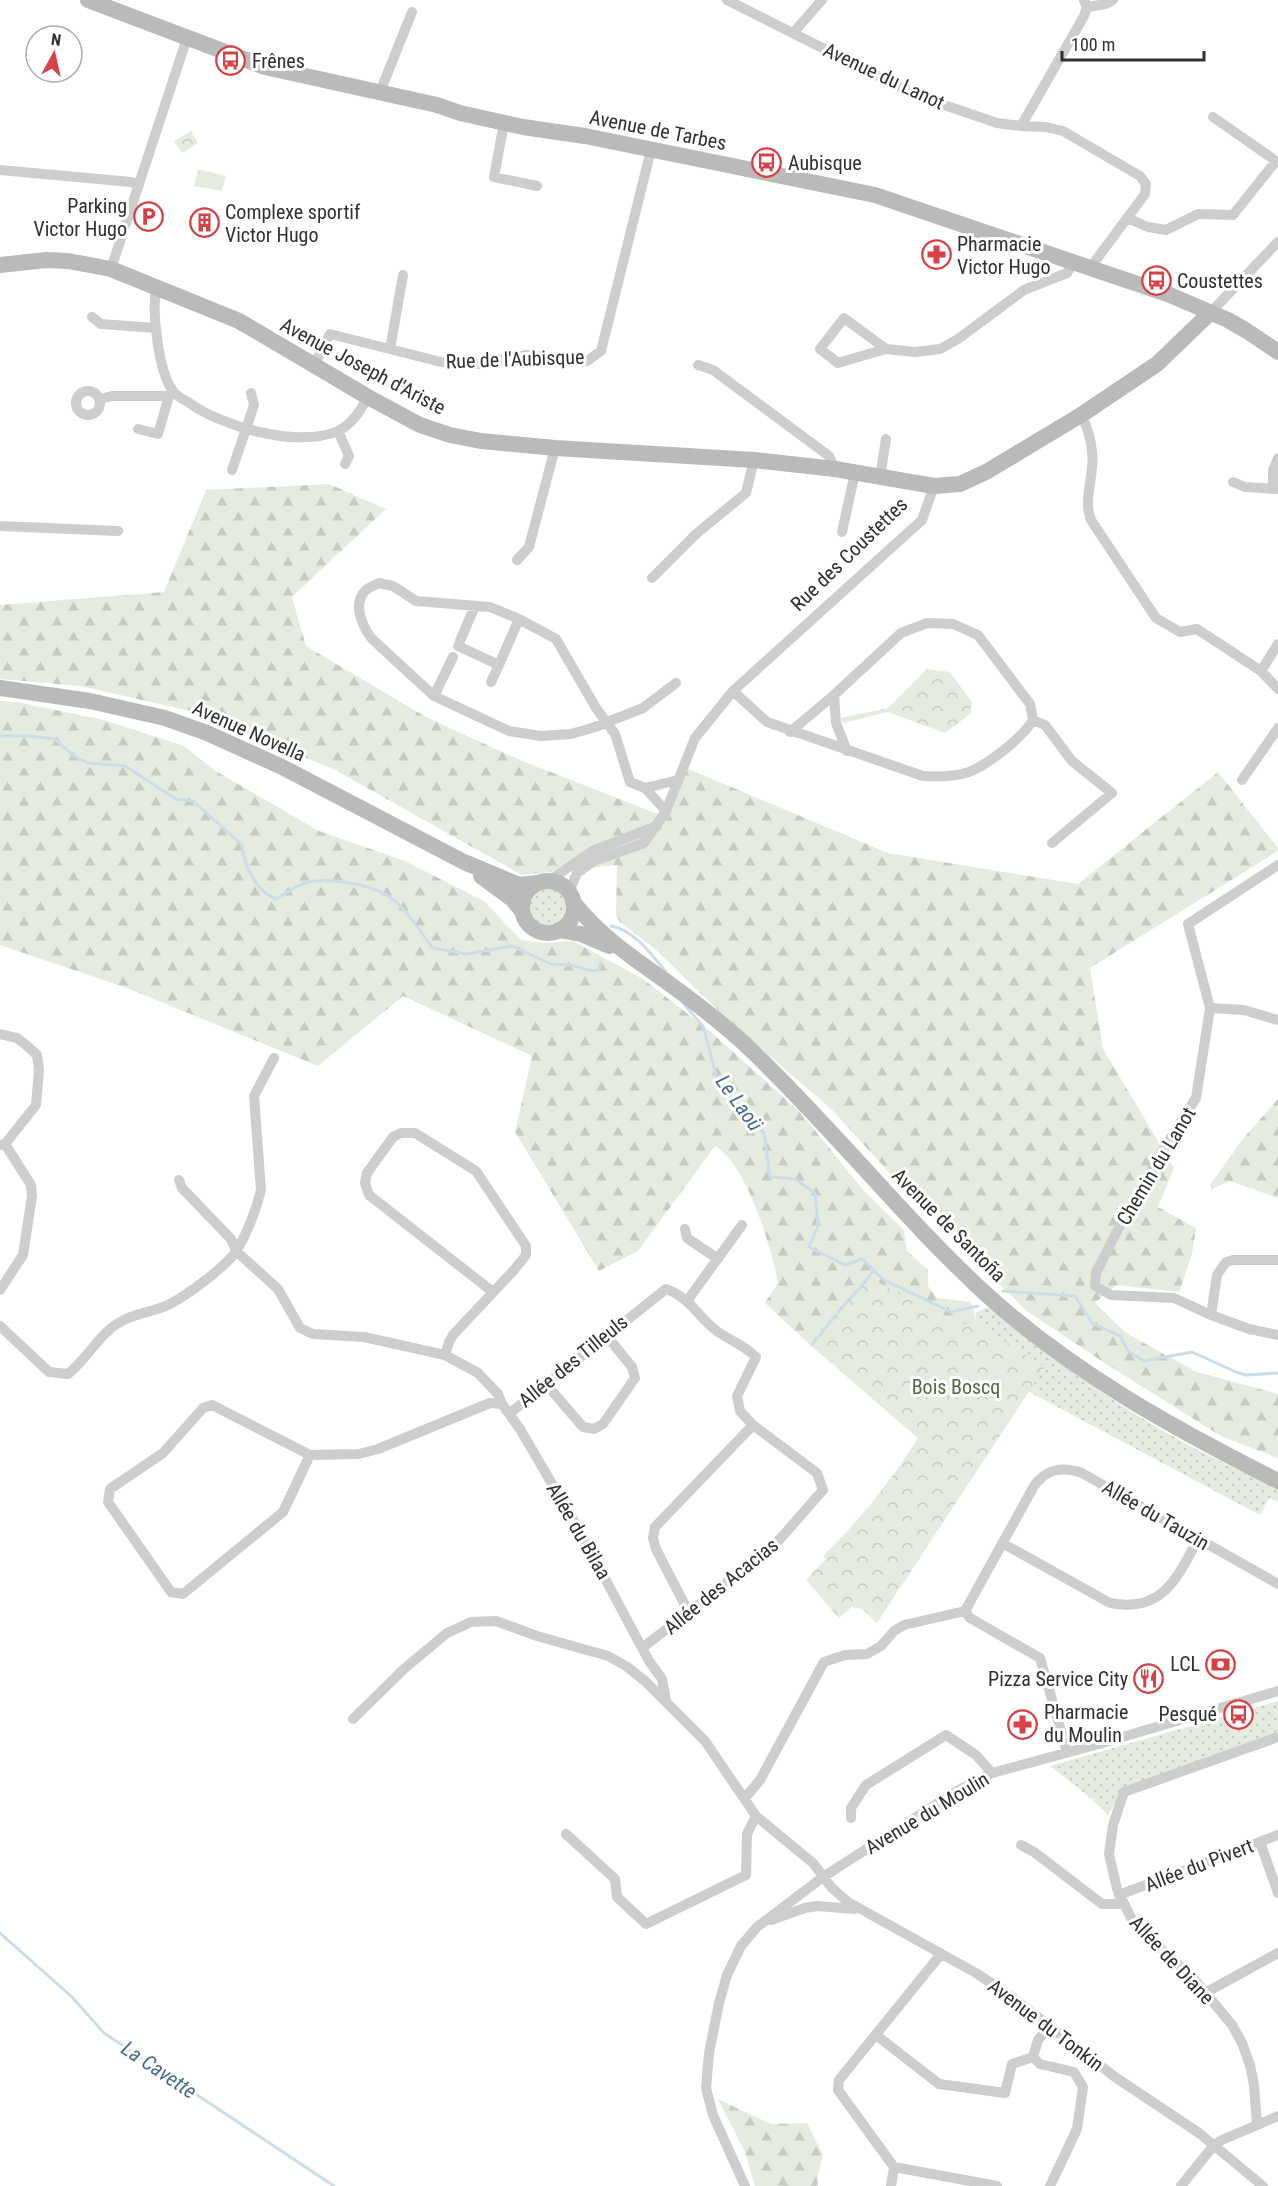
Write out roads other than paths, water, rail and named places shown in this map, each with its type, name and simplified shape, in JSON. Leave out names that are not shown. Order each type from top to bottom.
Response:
[{"type":"street","name":"Avenue de Tarbes","points":[[88,0],[265,67],[380,92],[504,123],[875,195],[1170,295],[1211,312],[1247,331],[1278,352]]},
{"type":"street","name":"Avenue du Lanot","points":[[727,0],[751,5],[793,33],[918,96],[997,123],[1046,127],[1063,131],[1140,176],[1146,184],[1145,194],[1090,268]]},
{"type":"street","points":[[793,33],[822,0]]},
{"type":"street","points":[[1021,126],[1084,16],[1086,4],[1113,0]]},
{"type":"street","points":[[380,92],[412,12]]},
{"type":"street","points":[[111,269],[187,38]]},
{"type":"street","points":[[1127,218],[1148,227],[1166,230],[1198,214],[1233,215],[1276,161],[1213,117]]},
{"type":"street","points":[[504,123],[494,177],[537,186]]},
{"type":"street","name":"Rue de l'Aubisque","points":[[314,365],[330,334],[441,362],[479,364],[526,355],[587,361],[601,351],[651,150]]},
{"type":"street","points":[[0,170],[131,182],[139,185]]},
{"type":"street","points":[[934,486],[960,484],[986,472],[1081,415],[1157,364],[1278,242]]},
{"type":"street","name":"Avenue Joseph d'Ariste","points":[[0,266],[46,260],[68,261],[111,269],[239,321],[368,397],[420,425],[450,435],[481,441],[555,448],[754,460],[934,486]]},
{"type":"street","points":[[886,349],[844,318],[820,349],[838,363],[886,349],[915,352],[940,348],[958,339],[1024,290],[1067,273],[1074,262]]},
{"type":"street","points":[[390,349],[403,275]]},
{"type":"street","points":[[138,429],[158,434],[171,394],[160,357],[156,328],[156,288]]},
{"type":"street","points":[[92,317],[101,324],[156,328]]},
{"type":"street","points":[[698,365],[713,370],[829,456],[835,470]]},
{"type":"street","points":[[232,470],[254,405],[251,393]]},
{"type":"street","points":[[100,399],[112,396],[171,394],[217,418],[247,428],[298,437],[338,431],[353,421],[368,397]]},
{"type":"street","points":[[1081,415],[1086,423],[1093,464],[1087,510],[1091,520],[1156,618],[1179,632],[1197,629],[1261,671],[1278,689]]},
{"type":"street","points":[[338,431],[349,456],[345,464]]},
{"type":"street","points":[[880,477],[885,439]]},
{"type":"street","points":[[517,560],[529,547],[555,448]]},
{"type":"street","points":[[1233,482],[1245,487],[1276,488],[1273,470],[1278,458]]},
{"type":"street","points":[[652,578],[696,534],[746,493],[754,460]]},
{"type":"street","points":[[842,532],[855,473]]},
{"type":"street","name":"Rue des Coustettes","points":[[571,897],[577,873],[594,861],[644,843],[666,811],[695,738],[733,691],[922,520],[934,486]]},
{"type":"street","points":[[0,526],[118,531]]},
{"type":"street","points":[[666,811],[645,788],[630,782],[615,734],[607,723],[596,708],[556,639],[519,619],[490,607],[416,601],[393,586],[379,583],[365,590],[359,605],[363,626],[371,638],[434,696],[509,731],[541,736],[571,734],[607,723],[644,708],[676,683]]},
{"type":"street","points":[[475,606],[459,644],[499,665]]},
{"type":"street","points":[[490,682],[519,619]]},
{"type":"street","points":[[733,691],[767,722],[790,732],[922,776],[943,777],[969,772],[1027,731],[1033,720],[1030,704],[978,635],[952,624],[927,623],[901,633],[790,732]]},
{"type":"street","points":[[1261,671],[1278,644]]},
{"type":"street","points":[[434,696],[453,657]]},
{"type":"street","name":"Avenue Novella","points":[[0,688],[90,701],[165,718],[207,733],[282,766],[464,862],[519,885],[543,882]]},
{"type":"street","points":[[834,694],[836,723],[848,751]]},
{"type":"street","points":[[1033,720],[1045,725],[1072,761],[1112,793],[1052,843]]},
{"type":"street","points":[[1242,780],[1278,728]]},
{"type":"street","points":[[645,788],[678,780]]},
{"type":"street","points":[[543,882],[563,886],[571,897],[571,918],[559,930],[543,932],[529,925],[522,911],[525,894],[543,882],[592,851],[657,826]]},
{"type":"street","name":"Avenue Novella","points":[[464,862],[512,899],[522,911]]},
{"type":"street","name":"Chemin du Lanot","points":[[1278,865],[1188,924],[1210,1008],[1196,1098],[1116,1233],[1096,1273],[1095,1286],[1111,1295],[1174,1298],[1249,1329],[1278,1335]]},
{"type":"street","name":"Avenue de Santoña","points":[[571,897],[589,922],[625,953],[700,1006],[748,1047],[796,1094],[928,1237],[988,1295],[1026,1327],[1144,1410],[1278,1481]]},
{"type":"street","name":"Avenue de Santoña","points":[[559,930],[581,934],[625,953]]},
{"type":"street","points":[[1210,1008],[1244,1010],[1278,1020]]},
{"type":"street","points":[[0,1034],[18,1038],[37,1055],[39,1070],[36,1105],[3,1145],[31,1185],[32,1196],[23,1256],[0,1290]]},
{"type":"street","points":[[0,1326],[49,1372],[58,1375],[68,1374],[120,1322],[168,1305],[193,1290],[236,1251],[258,1204],[261,1190],[254,1096],[274,1058]]},
{"type":"street","points":[[445,1355],[453,1335],[493,1292],[525,1255],[526,1246],[476,1171],[415,1133],[401,1133],[393,1137],[367,1173],[365,1183],[369,1194],[493,1292]]},
{"type":"street","points":[[179,1180],[182,1188],[231,1239],[236,1251]]},
{"type":"street","points":[[687,1301],[742,1225]]},
{"type":"street","points":[[684,1229],[687,1238],[718,1259]]},
{"type":"street","name":"Allée du Bilaa","points":[[236,1251],[278,1289],[300,1328],[313,1334],[364,1337],[445,1355],[478,1373],[498,1394],[579,1530],[649,1661],[662,1679],[666,1701]]},
{"type":"street","points":[[1211,1315],[1217,1275],[1226,1262],[1278,1260]]},
{"type":"street","name":"Allée des Tilleuls","points":[[506,1408],[546,1384],[666,1289],[687,1301]]},
{"type":"street","name":"Allée des Acacias","points":[[642,1648],[773,1547],[823,1490],[817,1473],[753,1425],[740,1411],[737,1396],[756,1357],[745,1345],[714,1329],[687,1301]]},
{"type":"street","points":[[546,1384],[583,1427],[594,1429],[603,1424],[635,1378],[632,1367],[606,1335]]},
{"type":"street","points":[[310,1455],[283,1512],[183,1594],[171,1593],[108,1502],[110,1488],[163,1453],[203,1408],[212,1406],[310,1455],[359,1454],[378,1449],[490,1403],[506,1408]]},
{"type":"street","points":[[689,1613],[656,1549],[653,1538],[655,1527],[753,1425]]},
{"type":"street","name":"Allée du Tauzin","points":[[1002,1543],[1039,1479],[1050,1471],[1063,1468],[1072,1469],[1278,1584]]},
{"type":"street","points":[[745,1798],[760,1780],[824,1662],[844,1655],[867,1654],[880,1646],[894,1631],[904,1626],[965,1611],[1002,1543],[1110,1603],[1123,1606],[1138,1604],[1164,1594],[1175,1582],[1198,1539]]},
{"type":"street","points":[[965,1611],[970,1618],[1040,1658],[1067,1752]]},
{"type":"street","name":"Avenue du Tonkin","points":[[353,1719],[405,1668],[447,1633],[471,1622],[496,1621],[537,1636],[608,1656],[645,1681],[705,1741],[756,1816],[813,1863],[832,1888],[859,1909],[976,1973],[1012,1996],[1114,2077],[1199,2133],[1263,2186]]},
{"type":"street","points":[[645,1681],[650,1674],[649,1661]]},
{"type":"street","name":"Avenue du Moulin","points":[[745,2186],[713,2115],[706,2088],[709,2053],[727,1975],[741,1946],[762,1923],[823,1876],[957,1791],[992,1773],[1278,1691]]},
{"type":"street","points":[[851,1818],[851,1808],[866,1785],[946,1735],[976,1755],[992,1773]]},
{"type":"street","name":"Allée de Diane","points":[[1257,2124],[1254,2085],[1242,2043],[1232,2025],[1205,1993],[1175,1960],[1134,1924],[1121,1900],[1109,1854],[1113,1825],[1124,1792],[1278,1737]]},
{"type":"street","points":[[566,1834],[615,1880],[617,1897],[646,1924],[746,1875],[747,1834],[756,1816]]},
{"type":"street","name":"Allée du Pivert","points":[[1121,1900],[1278,1835]]},
{"type":"street","points":[[1260,1842],[1278,1893]]},
{"type":"street","points":[[1021,1845],[1035,1852],[1102,1904],[1121,1900]]},
{"type":"street","points":[[762,1923],[811,1907],[859,1909]]},
{"type":"street","points":[[1205,1993],[1278,1953]]},
{"type":"street","points":[[941,1954],[839,2079],[838,2090],[894,2168],[997,2186]]},
{"type":"street","points":[[1033,2057],[1038,2040],[1049,2027]]},
{"type":"street","points":[[876,2034],[939,2084],[1005,2093],[1012,2064],[1033,2057]]},
{"type":"street","points":[[1033,2057],[1040,2064],[1074,2072],[1083,2087],[1077,2129],[1050,2186]]},
{"type":"street","points":[[1180,2186],[1214,2145],[1278,2116]]},
{"type":"street","points":[[891,2186],[894,2168]]},
{"type":"waterway","name":"Le Laoü","points":[[0,736],[55,739],[74,756],[88,763],[125,766],[176,799],[193,801],[242,845],[245,861],[252,877],[263,890],[276,899],[294,888],[314,881],[352,883],[376,890],[395,901],[433,948],[466,954],[512,946],[551,964],[571,965],[592,971],[598,970],[601,963]]},
{"type":"waterway","name":"Le Laoü","points":[[611,926],[634,937],[666,972]]},
{"type":"waterway","name":"Le Laoü","points":[[682,1002],[703,1026],[716,1075],[731,1096],[764,1133],[770,1177],[795,1179],[815,1193],[818,1226],[809,1247],[845,1265],[862,1259],[884,1280],[951,1312],[978,1306]]},
{"type":"waterway","points":[[860,1288],[873,1271]]},
{"type":"waterway","points":[[838,1312],[858,1290]]},
{"type":"waterway","name":"Le Laoü","points":[[1003,1291],[1075,1296],[1092,1323],[1120,1336],[1128,1351],[1144,1361],[1192,1352],[1246,1375],[1278,1373]]},
{"type":"waterway","points":[[819,1336],[836,1315]]},
{"type":"waterway","points":[[812,1345],[817,1338]]},
{"type":"waterway","name":"La Cavette","points":[[0,1933],[72,1997],[104,2033],[334,2186]]},
{"type":"place","name":"Frênes","points":[[231,61]]},
{"type":"place","name":"Aubisque","points":[[767,163]]},
{"type":"place","name":"Parking Victor Hugo","points":[[148,217]]},
{"type":"place","name":"Complexe sportif Victor Hugo","points":[[204,223]]},
{"type":"place","name":"Pharmacie Victor Hugo","points":[[936,255]]},
{"type":"place","name":"Coustettes","points":[[1156,281]]},
{"type":"place","name":"LCL","points":[[1221,1664]]},
{"type":"place","name":"Pizza Service City","points":[[1149,1679]]},
{"type":"place","name":"Pesqué","points":[[1238,1714]]},
{"type":"place","name":"Pharmacie du Moulin","points":[[1023,1724]]},
{"type":"park label","name":"Bois Boscq","points":[[956,1387]]}]
